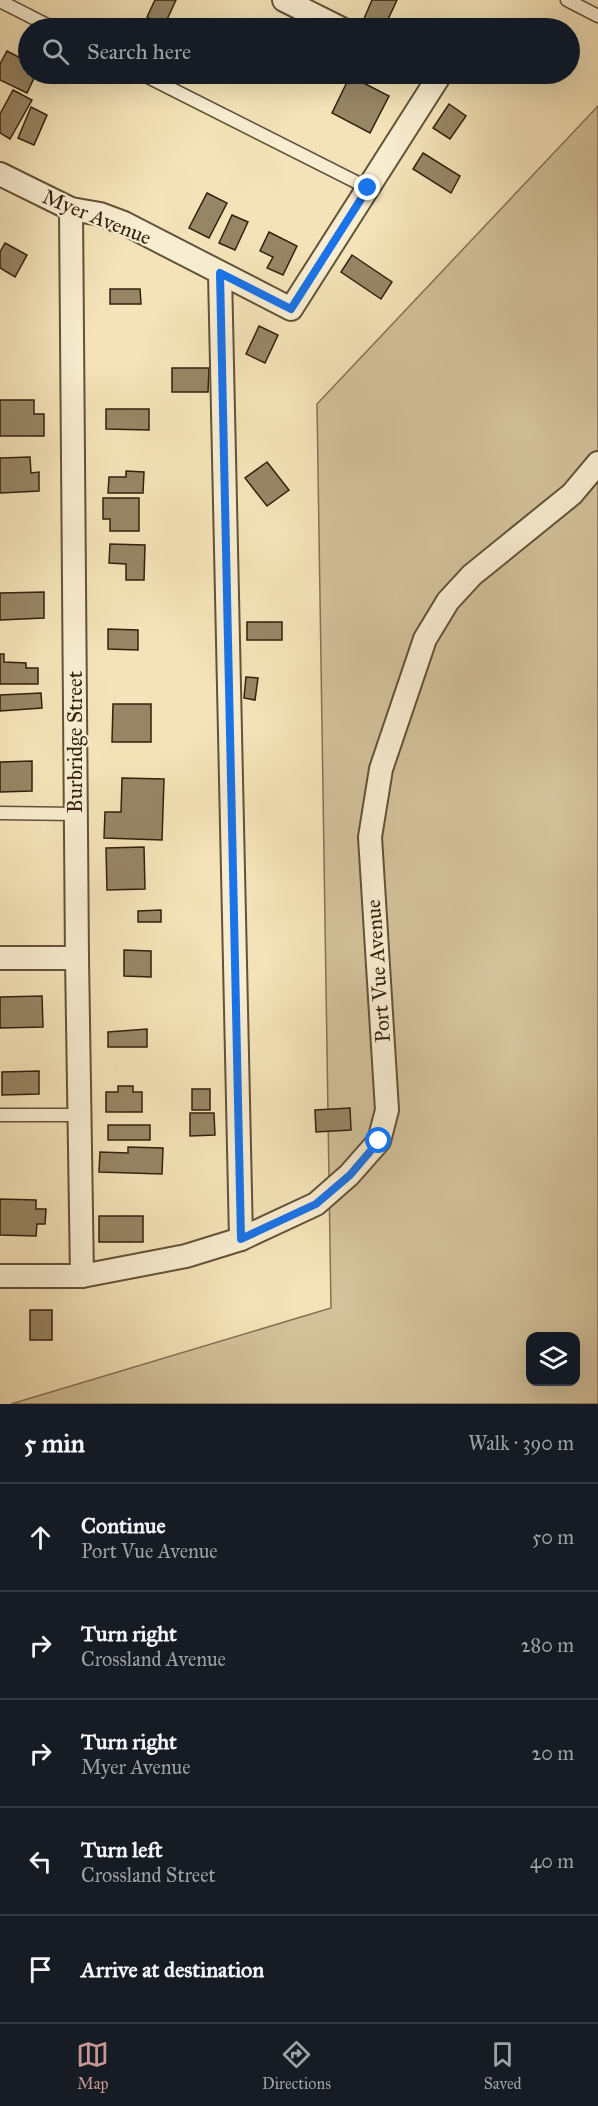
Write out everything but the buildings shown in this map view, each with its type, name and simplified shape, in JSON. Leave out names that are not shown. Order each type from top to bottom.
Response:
[{"type":"street","points":[[284,0],[320,18]]},
{"type":"street","points":[[368,188],[429,84]]},
{"type":"street","name":"Myer Avenue","points":[[0,174],[71,209],[100,214],[124,223],[291,309],[368,188]]},
{"type":"street","name":"Burbridge Street","points":[[71,209],[76,958],[82,1276]]},
{"type":"street","points":[[220,273],[241,1239]]},
{"type":"street","name":"Port Vue Avenue","points":[[0,1276],[82,1276],[186,1256],[241,1239],[316,1204],[350,1175],[379,1141],[387,1110],[370,837],[381,769],[425,639],[448,601],[472,575],[572,494],[598,463]]},
{"type":"street","points":[[0,958],[76,958]]},
{"type":"lane","points":[[567,0],[598,16]]},
{"type":"lane","points":[[0,2],[33,18]]},
{"type":"lane","points":[[162,84],[368,188]]},
{"type":"lane","points":[[0,813],[76,814]]},
{"type":"lane","points":[[0,1115],[80,1115]]},
{"type":"shaded area","points":[[598,106],[598,1404],[11,1404],[331,1308],[317,404]]},
{"type":"route","points":[[368,188],[291,309],[220,273],[241,1239],[316,1204],[350,1175],[379,1141]]}]
